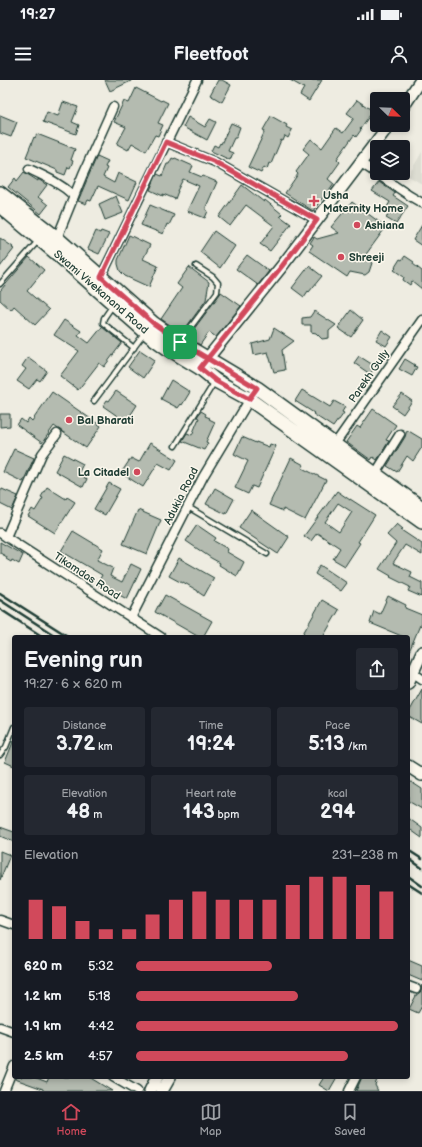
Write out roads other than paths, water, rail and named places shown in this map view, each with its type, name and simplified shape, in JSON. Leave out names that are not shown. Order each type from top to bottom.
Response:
[{"type":"main road","name":"Swami Vivekanand Road","points":[[0,193],[57,238],[153,323],[180,342],[204,364],[216,381],[249,399],[422,522]]},
{"type":"main road","name":"Swami Vivekanand Road","points":[[0,206],[146,332],[167,348],[257,388],[422,508]]},
{"type":"street","points":[[101,277],[197,80]]},
{"type":"street","points":[[410,96],[421,80]]},
{"type":"street","points":[[57,238],[113,107]]},
{"type":"street","points":[[204,364],[282,266],[384,132]]},
{"type":"street","points":[[166,142],[215,162],[317,220]]},
{"type":"street","points":[[361,163],[422,203]]},
{"type":"street","points":[[29,169],[52,179],[74,196]]},
{"type":"street","name":"Parekh Gully","points":[[334,444],[422,320]]},
{"type":"street","name":"Adukia Road","points":[[131,618],[203,477],[257,388]]},
{"type":"street","points":[[3,535],[42,454],[57,434]]},
{"type":"street","points":[[375,474],[400,434]]},
{"type":"street","name":"Tikamdas Road","points":[[3,535],[158,635]]},
{"type":"street","points":[[422,652],[410,677],[422,679]]},
{"type":"street","points":[[410,767],[422,775]]},
{"type":"street","points":[[0,920],[12,924]]},
{"type":"street","points":[[0,1027],[12,1031]]},
{"type":"street","points":[[4,1091],[12,1071]]},
{"type":"street","points":[[116,1079],[137,1091]]},
{"type":"street","points":[[150,1091],[156,1079]]},
{"type":"street","points":[[162,1091],[169,1079]]},
{"type":"street","points":[[349,1091],[355,1079]]},
{"type":"lane","points":[[0,284],[39,239]]},
{"type":"lane","points":[[180,342],[217,292],[218,283],[213,277],[196,266]]},
{"type":"lane","points":[[114,304],[102,322],[134,348]]},
{"type":"lane","points":[[94,401],[146,332]]},
{"type":"lane","points":[[175,446],[216,381]]},
{"type":"lane","points":[[188,507],[268,554]]},
{"type":"lane","points":[[0,755],[6,747],[12,733]]},
{"type":"railway","points":[[0,593],[66,635]]},
{"type":"railway","points":[[0,600],[54,635]]},
{"type":"railway","points":[[0,609],[40,635]]},
{"type":"railway","points":[[410,851],[422,859]]},
{"type":"railway","points":[[410,859],[422,868]]},
{"type":"railway","points":[[410,877],[422,886]]},
{"type":"railway","points":[[410,885],[422,893]]},
{"type":"place","name":"Usha Maternity Home","points":[[314,201]]},
{"type":"place","name":"Ashiana","points":[[357,225]]},
{"type":"place","name":"Shreeji","points":[[341,257]]},
{"type":"place","name":"Bal Bharati","points":[[69,420]]},
{"type":"place","name":"La Citadel","points":[[137,472]]}]
